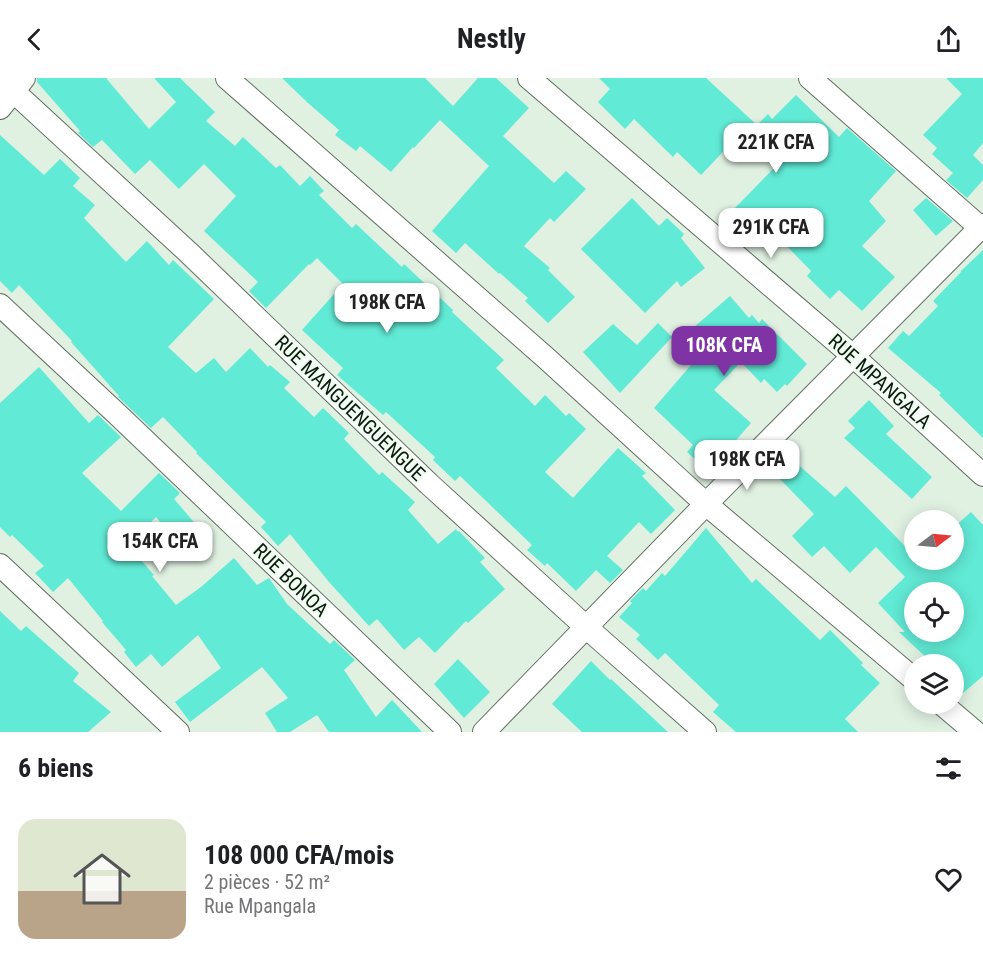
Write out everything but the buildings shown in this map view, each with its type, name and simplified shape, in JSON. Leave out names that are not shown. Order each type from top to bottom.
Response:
[{"type":"street","points":[[227,78],[546,358],[706,504],[904,671]]},
{"type":"street","name":"RUE MPANGALA","points":[[529,78],[854,356],[983,475]]},
{"type":"street","points":[[484,732],[706,504],[982,228],[810,78]]},
{"type":"street","name":"RUE MANGUENGUENGUE","points":[[9,89],[188,252],[429,484],[705,732]]},
{"type":"street","name":"RUE BONOA","points":[[0,305],[143,438],[450,732]]},
{"type":"street","points":[[0,566],[178,732]]},
{"type":"street","points":[[954,714],[975,732]]}]
